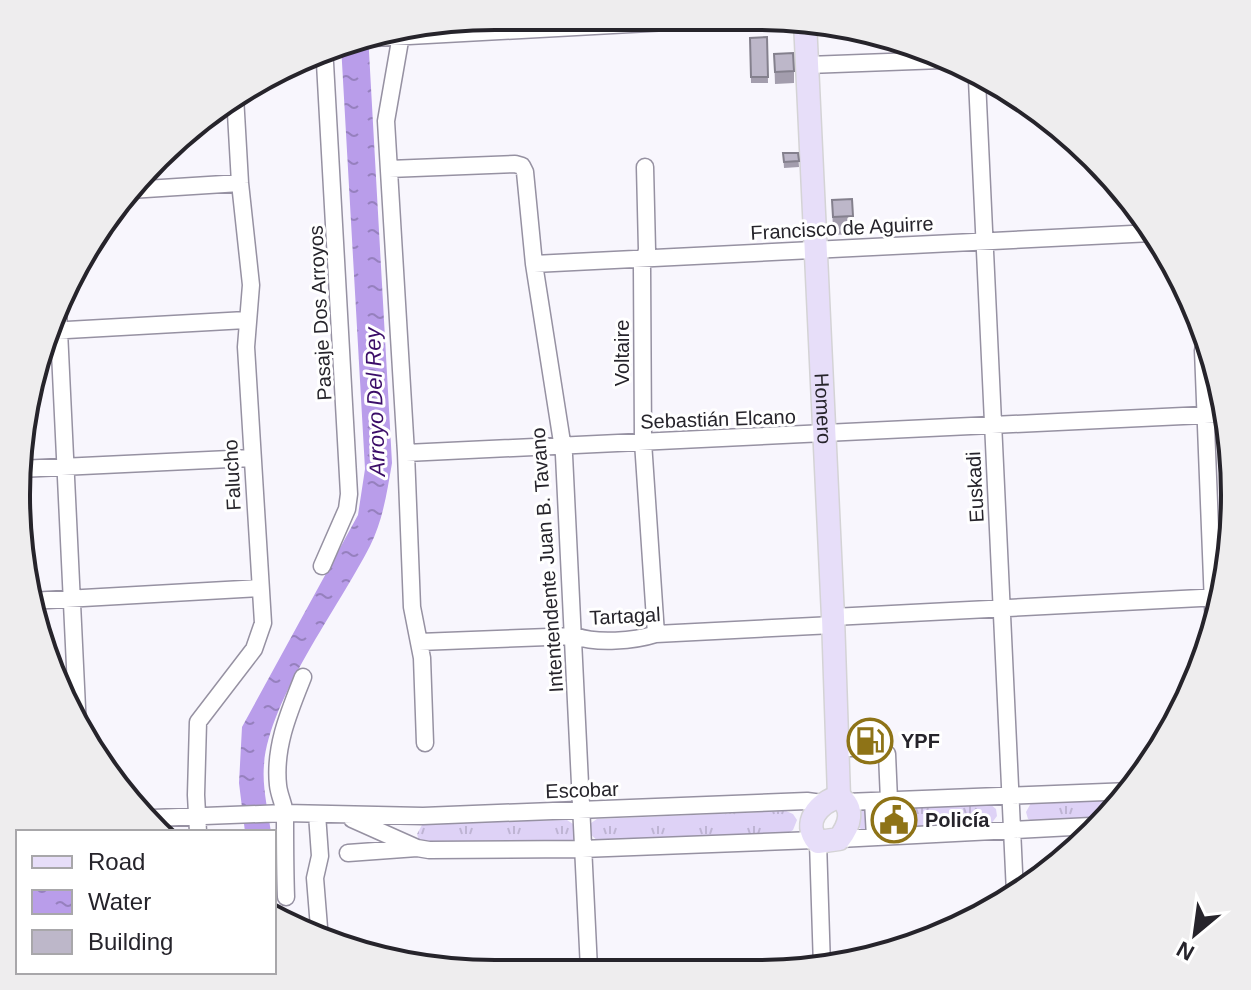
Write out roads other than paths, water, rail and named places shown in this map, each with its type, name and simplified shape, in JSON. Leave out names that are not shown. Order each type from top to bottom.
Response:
[{"type":"main road","name":"Homero","points":[[806,33],[833,621],[836,800]]},
{"type":"main road","points":[[836,800],[849,813],[849,822],[824,840],[812,818],[836,800]]},
{"type":"street","points":[[454,32],[495,30]]},
{"type":"street","points":[[393,42],[387,111],[389,169],[412,607],[422,658],[425,743]]},
{"type":"street","points":[[808,65],[922,61]]},
{"type":"street","name":"Pasaje Dos Arroyos","points":[[322,566],[347,509],[349,494],[325,62]]},
{"type":"street","name":"Euskadi","points":[[977,86],[1014,882]]},
{"type":"street","name":"Falucho","points":[[198,825],[198,722],[254,649],[263,623],[251,458],[246,320],[251,285],[236,109]]},
{"type":"street","name":"Intentendente Juan B. Tavano","points":[[389,169],[522,166],[561,444],[575,636],[588,960]]},
{"type":"street","name":"Voltaire","points":[[645,167],[647,250],[642,267],[643,442],[656,634]]},
{"type":"street","points":[[144,189],[240,183]]},
{"type":"street","name":"Francisco de Aguirre","points":[[534,264],[1140,233]]},
{"type":"street","points":[[60,331],[246,320]]},
{"type":"street","points":[[55,345],[65,467],[76,697]]},
{"type":"street","points":[[1204,372],[1215,571]]},
{"type":"street","name":"Sebastián Elcano","points":[[406,453],[1214,415]]},
{"type":"street","points":[[31,468],[251,458]]},
{"type":"street","points":[[42,600],[259,588]]},
{"type":"street","name":"Tartagal","points":[[419,642],[575,636],[586,640],[646,638],[656,634],[833,621],[1209,597]]},
{"type":"street","points":[[286,897],[283,813],[278,785],[280,741],[303,677]]},
{"type":"street","points":[[837,748],[879,748],[887,754],[875,837]]},
{"type":"street","name":"Escobar","points":[[162,819],[198,825],[224,816],[283,813],[423,816],[1114,792]]},
{"type":"street","points":[[317,814],[320,856],[315,878],[319,926]]},
{"type":"street","name":"Escobar","points":[[343,815],[417,848]]},
{"type":"street","points":[[417,848],[411,837],[412,827],[423,816]]},
{"type":"street","name":"Escobar","points":[[348,853],[417,848],[582,849],[1082,826]]},
{"type":"street","points":[[822,955],[824,840]]},
{"type":"water","name":"Arroyo Del Rey","points":[[369,48],[392,463],[384,506],[374,536],[292,683],[269,739],[264,773],[271,830],[245,830],[239,783],[242,727],[358,515],[365,469],[342,56]]},
{"type":"place","name":"YPF","points":[[870,741]]},
{"type":"place","name":"Policía","points":[[894,820]]}]
